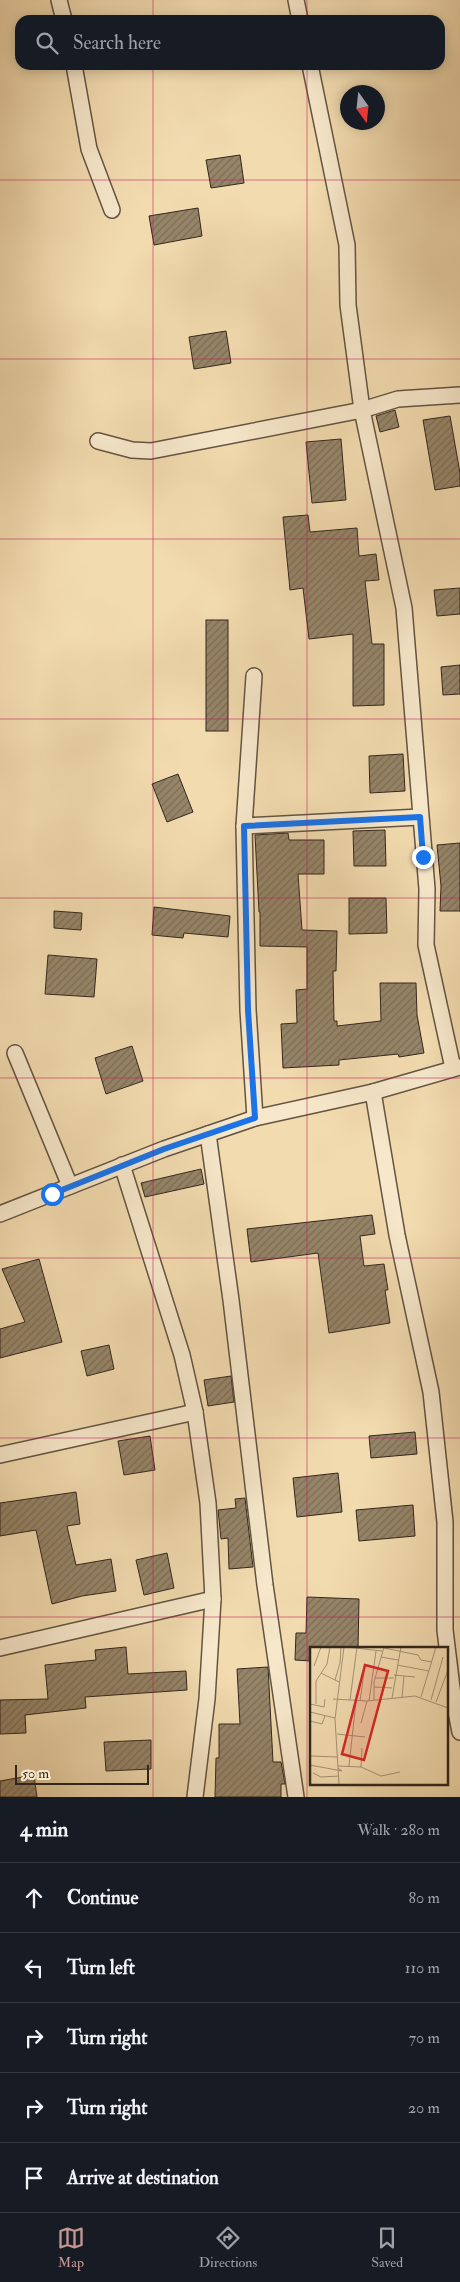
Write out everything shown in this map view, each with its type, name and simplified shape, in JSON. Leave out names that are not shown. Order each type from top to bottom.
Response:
[{"type":"street","points":[[59,0],[63,15]]},
{"type":"street","points":[[297,1],[299,15]]},
{"type":"street","points":[[75,70],[89,149],[112,210]]},
{"type":"street","points":[[0,1214],[122,1165],[255,1118],[373,1092],[456,1067],[436,996],[426,945],[427,889],[404,608],[362,410],[348,305],[347,245],[311,70]]},
{"type":"street","points":[[98,441],[132,450],[151,450],[362,410],[398,399],[460,396]]},
{"type":"street","points":[[254,676],[244,826],[248,1001],[255,1118]]},
{"type":"street","points":[[244,826],[420,817]]},
{"type":"street","points":[[15,1053],[70,1186]]},
{"type":"street","points":[[373,1092],[397,1235],[431,1392],[445,1522],[445,1630],[447,1647]]},
{"type":"street","points":[[208,1134],[231,1300],[265,1585],[296,1797]]},
{"type":"street","points":[[122,1165],[182,1355],[195,1412],[208,1502],[213,1599],[207,1699],[195,1797]]},
{"type":"street","points":[[0,1455],[195,1412]]},
{"type":"street","points":[[0,1648],[213,1599]]},
{"type":"street","points":[[448,1658],[452,1696],[460,1732]]},
{"type":"building","points":[[240,155],[244,183],[211,188],[206,160]]},
{"type":"building","points":[[198,208],[202,236],[154,245],[149,216]]},
{"type":"building","points":[[226,331],[231,363],[194,369],[189,337]]},
{"type":"building","points":[[395,410],[399,427],[380,432],[376,416]]},
{"type":"building","points":[[450,416],[460,473],[460,486],[435,490],[423,420]]},
{"type":"building","points":[[341,439],[346,500],[312,503],[306,442]]},
{"type":"building","points":[[308,515],[310,532],[357,528],[359,556],[376,554],[379,580],[365,581],[372,644],[384,644],[384,705],[353,706],[353,634],[309,639],[303,588],[290,590],[283,517]]},
{"type":"building","points":[[460,588],[460,614],[437,616],[434,590]]},
{"type":"building","points":[[206,620],[228,620],[228,731],[206,731]]},
{"type":"building","points":[[460,665],[460,694],[443,695],[441,667]]},
{"type":"building","points":[[403,754],[405,791],[370,793],[369,756]]},
{"type":"building","points":[[178,774],[193,812],[167,822],[152,784]]},
{"type":"building","points":[[385,830],[386,866],[354,866],[353,831]]},
{"type":"building","points":[[288,833],[289,840],[324,840],[324,874],[298,874],[302,930],[337,931],[336,971],[333,971],[334,1021],[337,1021],[337,1026],[381,1021],[380,983],[416,983],[417,1015],[424,1053],[399,1057],[398,1054],[339,1060],[339,1065],[283,1068],[281,1024],[297,1023],[296,990],[307,989],[307,947],[260,946],[260,912],[255,835]]},
{"type":"building","points":[[460,843],[460,911],[440,911],[441,886],[437,845]]},
{"type":"building","points":[[349,898],[386,898],[387,933],[349,934]]},
{"type":"building","points":[[154,907],[230,916],[228,937],[184,933],[183,938],[152,935]]},
{"type":"building","points":[[54,911],[82,913],[81,930],[54,928]]},
{"type":"building","points":[[48,955],[97,959],[94,997],[45,994]]},
{"type":"building","points":[[132,1046],[143,1081],[106,1094],[95,1058]]},
{"type":"building","points":[[201,1169],[204,1184],[145,1197],[141,1183]]},
{"type":"building","points":[[372,1215],[375,1234],[360,1236],[364,1266],[384,1264],[388,1290],[385,1290],[390,1323],[329,1333],[318,1253],[251,1262],[247,1229]]},
{"type":"building","points":[[39,1259],[62,1342],[0,1358],[0,1329],[25,1322],[2,1269]]},
{"type":"building","points":[[109,1345],[114,1369],[87,1376],[81,1351]]},
{"type":"building","points":[[231,1376],[234,1402],[208,1406],[204,1380]]},
{"type":"building","points":[[415,1432],[417,1454],[371,1458],[369,1436]]},
{"type":"building","points":[[150,1436],[155,1470],[124,1475],[118,1441]]},
{"type":"building","points":[[338,1473],[342,1512],[297,1517],[293,1478]]},
{"type":"building","points":[[76,1492],[80,1524],[67,1526],[76,1565],[111,1559],[116,1591],[82,1596],[52,1604],[36,1530],[0,1536],[0,1503]]},
{"type":"building","points":[[245,1498],[253,1567],[229,1569],[228,1538],[221,1539],[218,1510],[236,1508],[235,1499]]},
{"type":"building","points":[[413,1505],[415,1536],[359,1541],[356,1510]]},
{"type":"building","points":[[167,1553],[174,1588],[144,1595],[136,1560]]},
{"type":"building","points":[[307,1597],[359,1599],[358,1647],[310,1647],[310,1661],[295,1660],[296,1633],[306,1633]]},
{"type":"building","points":[[126,1647],[128,1674],[186,1671],[187,1690],[85,1697],[86,1708],[25,1715],[26,1733],[0,1734],[0,1700],[48,1699],[45,1665],[96,1660],[95,1650]]},
{"type":"building","points":[[268,1667],[273,1762],[281,1762],[285,1784],[281,1784],[281,1797],[215,1797],[216,1758],[219,1758],[219,1724],[240,1724],[237,1669]]},
{"type":"building","points":[[151,1740],[151,1769],[106,1771],[104,1742]]},
{"type":"building","points":[[34,1775],[37,1797],[0,1797],[0,1781]]},
{"type":"route","points":[[52,1194],[164,1149],[255,1118],[248,1010],[244,826],[420,817],[423,857]]}]
